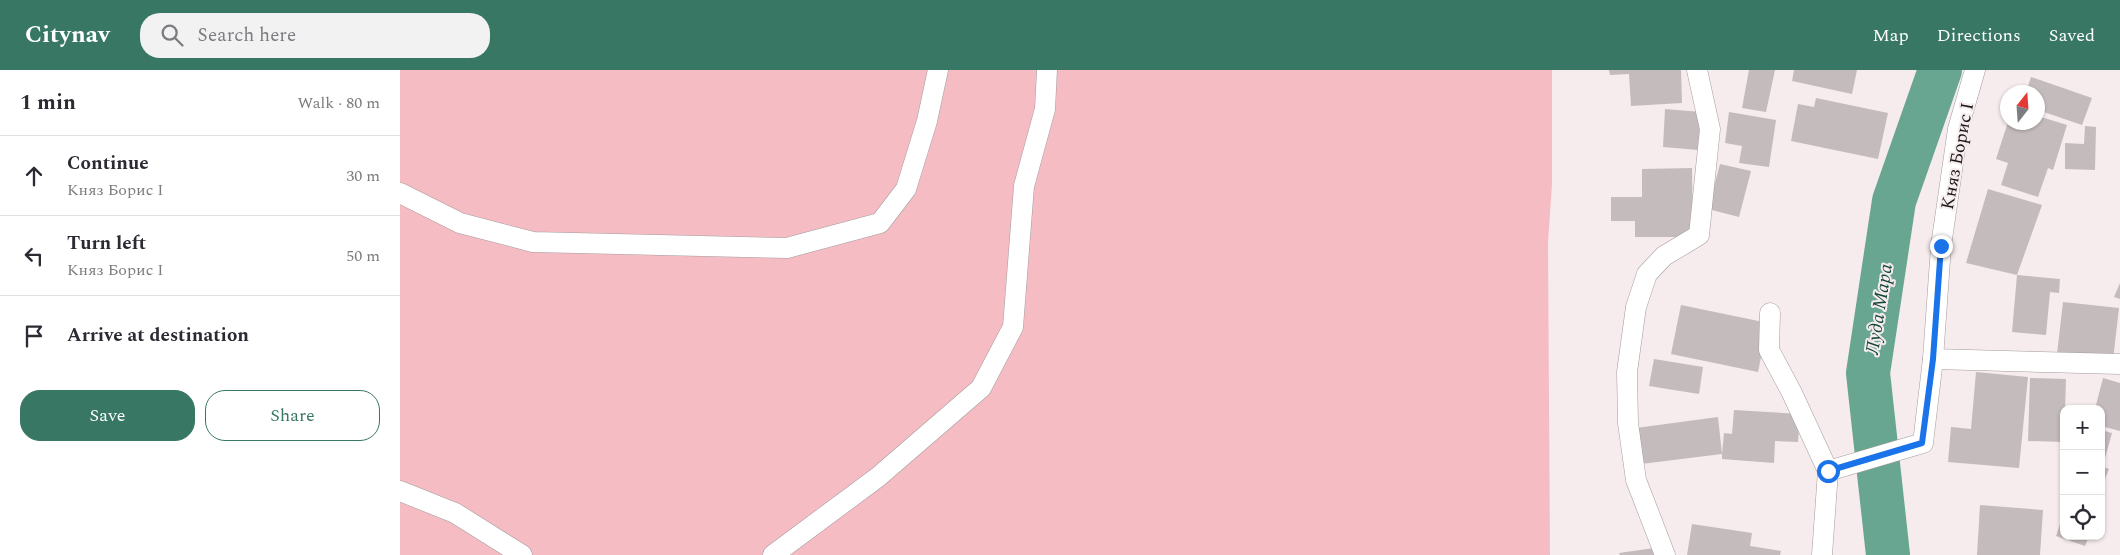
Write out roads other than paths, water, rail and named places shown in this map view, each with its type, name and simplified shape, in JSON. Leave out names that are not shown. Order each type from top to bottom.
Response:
[{"type":"street","points":[[400,193],[460,223],[533,242],[787,248],[880,223],[906,189],[927,121],[938,70]]},
{"type":"street","points":[[774,555],[878,477],[981,388],[1013,327],[1024,186],[1044,109],[1047,70]]},
{"type":"street","points":[[1665,555],[1636,480],[1628,423],[1627,372],[1636,307],[1647,274],[1664,256],[1699,235],[1710,130],[1697,70]]},
{"type":"street","name":"Княз Борис I","points":[[1828,471],[1922,443],[1933,359],[1941,246],[1958,129],[1975,70]]},
{"type":"street","points":[[1770,313],[1769,350],[1792,392],[1828,471],[1822,555]]},
{"type":"street","points":[[1933,359],[2120,364]]},
{"type":"street","points":[[400,491],[455,513],[522,555]]},
{"type":"waterway","name":"Луда Мара","points":[[1888,555],[1868,373],[1894,201],[1940,70]]}]
